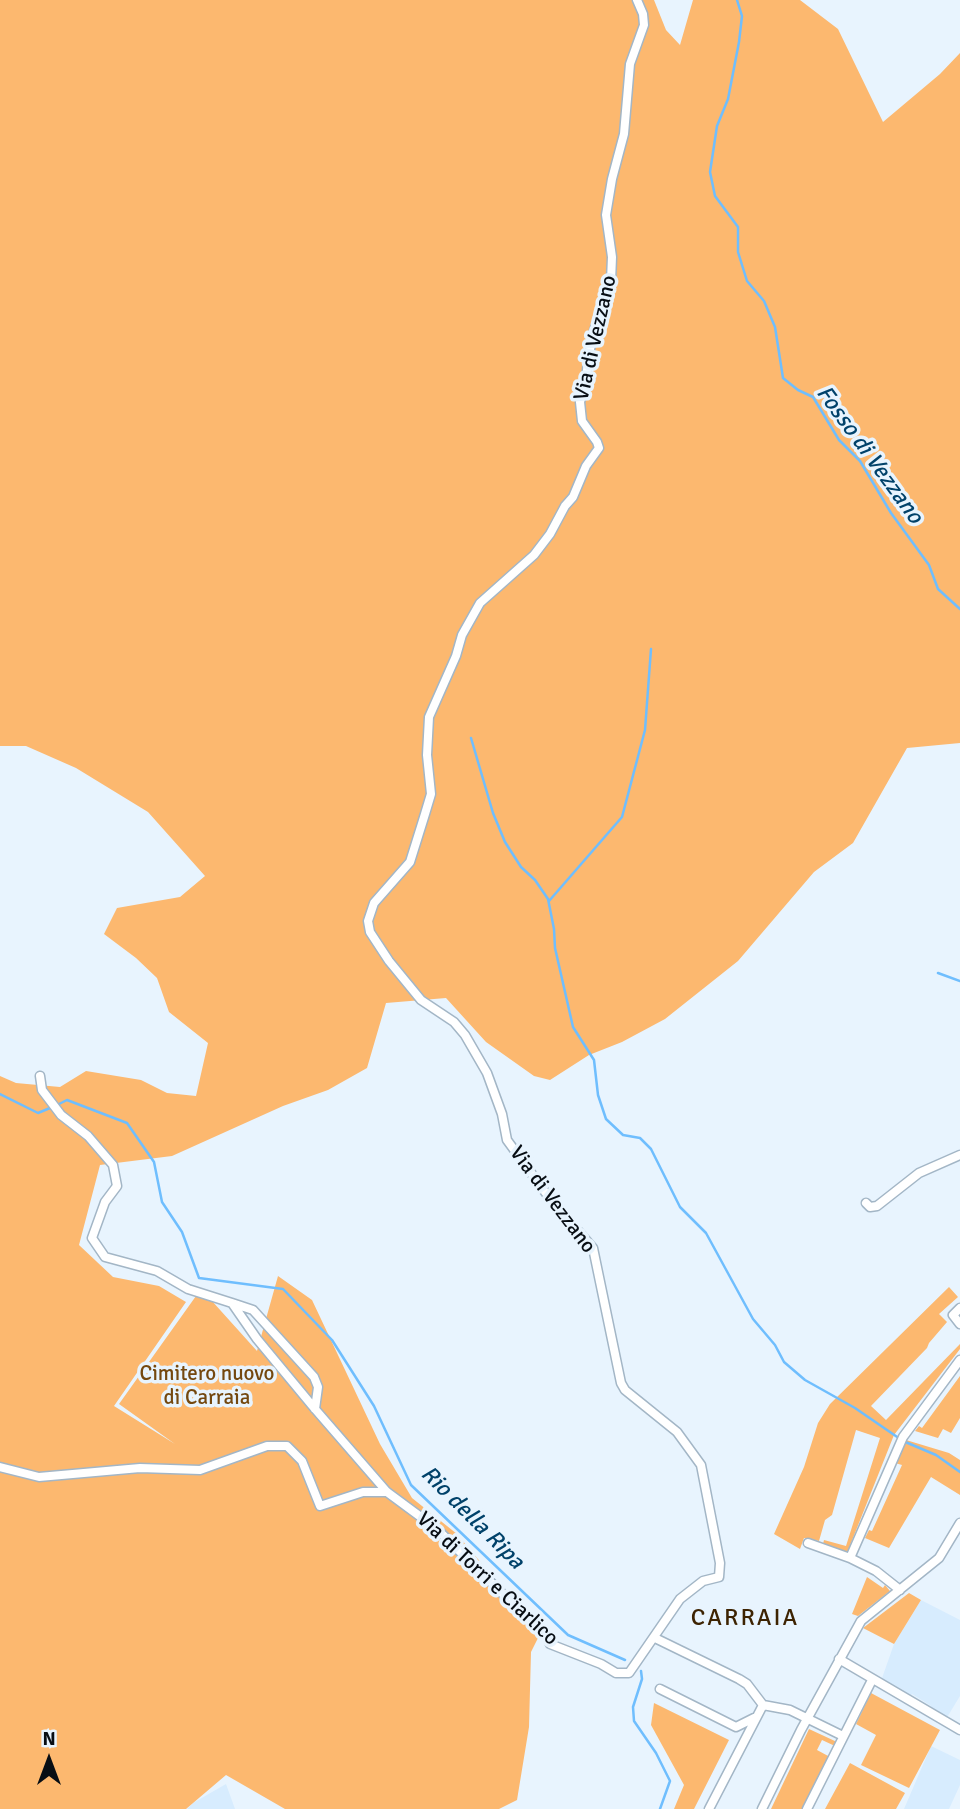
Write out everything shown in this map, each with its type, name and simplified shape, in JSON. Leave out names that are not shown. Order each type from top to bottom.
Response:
[{"type":"street","name":"Via di Vezzano","points":[[637,0],[644,25],[630,64],[624,134],[606,215],[612,257],[611,281],[593,334],[580,402],[582,421],[599,448],[586,466],[573,497],[565,506],[551,534],[534,555],[480,603],[462,635],[456,656],[429,717],[427,755],[431,794],[410,862],[374,903],[368,920],[370,932],[389,961],[421,1000],[454,1022],[465,1035],[487,1073],[502,1114],[507,1140],[548,1196],[593,1248],[621,1382],[625,1390],[677,1432],[701,1465],[720,1563],[719,1577]]},
{"type":"street","points":[[40,1076],[42,1090],[61,1115],[88,1136],[113,1165],[117,1186],[105,1202],[92,1238],[105,1257],[157,1271],[188,1290],[253,1310],[314,1377],[318,1387],[315,1409]]},
{"type":"street","points":[[866,1203],[870,1207],[877,1206],[919,1173],[960,1155]]},
{"type":"street","points":[[232,1303],[278,1364],[387,1492]]},
{"type":"street","points":[[960,1308],[953,1315],[960,1324]]},
{"type":"street","points":[[278,1364],[292,1352]]},
{"type":"street","points":[[850,1558],[903,1437],[960,1360]]},
{"type":"street","points":[[0,1467],[38,1477],[140,1468],[200,1470],[267,1446],[286,1446],[302,1461],[320,1506],[363,1492],[387,1492]]},
{"type":"street","name":"Via di Torri e Ciarlico","points":[[387,1492],[437,1529],[524,1615],[544,1630],[550,1644],[622,1675],[633,1670],[680,1599],[703,1581],[719,1577]]},
{"type":"street","points":[[762,1809],[861,1621],[939,1558],[960,1523]]},
{"type":"street","points":[[808,1543],[850,1558],[876,1571],[900,1590]]},
{"type":"street","points":[[656,1638],[739,1679],[753,1690],[763,1705]]},
{"type":"street","points":[[839,1659],[960,1730]]},
{"type":"street","points":[[807,1809],[873,1680]]},
{"type":"street","points":[[660,1689],[736,1727],[744,1740]]},
{"type":"street","points":[[709,1809],[763,1705]]},
{"type":"street","points":[[763,1705],[783,1707],[844,1736]]},
{"type":"street","points":[[736,1727],[756,1717]]},
{"type":"shaded area","points":[[921,1600],[960,1620],[960,1696],[946,1719],[930,1710],[931,1706],[912,1694],[909,1698],[881,1681],[894,1644]]},
{"type":"shaded area","points":[[931,1746],[960,1760],[960,1785],[949,1809],[904,1809]]},
{"type":"shaded area","points":[[226,1784],[235,1809],[187,1809],[193,1803]]},
{"type":"green space","name":"Cimitero nuovo di Carraia","points":[[0,0],[654,0],[666,30],[680,45],[693,0],[800,0],[838,29],[883,122],[940,74],[960,53],[960,743],[907,748],[853,843],[814,872],[738,961],[665,1019],[622,1042],[589,1055],[550,1080],[534,1076],[486,1042],[446,998],[386,1003],[367,1068],[328,1090],[283,1106],[172,1156],[100,1165],[79,1245],[113,1277],[159,1286],[186,1302],[114,1406],[175,1444],[119,1404],[196,1296],[212,1301],[257,1351],[278,1276],[312,1300],[380,1444],[412,1498],[457,1534],[498,1583],[529,1609],[528,1625],[541,1632],[531,1652],[529,1727],[517,1800],[499,1809],[285,1809],[226,1775],[186,1809],[0,1809],[0,1076],[16,1083],[60,1087],[86,1071],[141,1080],[167,1093],[196,1096],[208,1043],[169,1012],[157,978],[104,934],[117,908],[180,897],[205,876],[148,812],[76,768],[26,746],[0,746]]},
{"type":"green space","points":[[949,1287],[958,1297],[939,1314],[947,1322],[927,1348],[871,1406],[886,1420],[960,1344],[960,1349],[894,1435],[847,1553],[823,1544],[824,1540],[846,1546],[880,1438],[856,1430],[832,1515],[825,1520],[819,1541],[804,1538],[800,1549],[774,1534],[804,1467],[818,1423],[830,1404]]},
{"type":"green space","points":[[960,1376],[960,1418],[951,1433],[943,1429],[938,1438],[915,1431],[919,1426],[922,1428]]},
{"type":"green space","points":[[906,1440],[949,1453],[960,1460],[960,1495],[931,1477],[889,1548],[865,1538],[869,1530],[872,1531],[902,1465],[895,1463]]},
{"type":"green space","points":[[867,1577],[883,1588],[885,1585],[890,1591],[858,1616],[852,1614]]},
{"type":"green space","points":[[909,1593],[921,1600],[894,1644],[863,1628]]},
{"type":"green space","points":[[871,1693],[940,1730],[909,1788],[861,1765],[876,1735],[856,1724]]},
{"type":"green space","points":[[654,1703],[729,1740],[694,1809],[674,1809],[684,1785],[651,1725]]},
{"type":"green space","points":[[809,1729],[837,1742],[835,1746],[822,1740],[817,1750],[830,1757],[805,1809],[771,1809]]},
{"type":"green space","points":[[850,1763],[905,1793],[896,1809],[825,1809]]},
{"type":"waterway","name":"Fosso di Vezzano","points":[[737,0],[742,16],[739,42],[728,99],[717,126],[710,172],[715,196],[738,227],[738,252],[747,281],[764,301],[775,327],[783,378],[798,390],[813,397],[839,440],[860,461],[891,513],[929,565],[938,589],[960,609]]},
{"type":"waterway","points":[[549,901],[622,817],[645,730],[651,649]]},
{"type":"waterway","points":[[471,738],[493,813],[505,842],[521,867],[535,880],[548,899],[555,948],[573,1027],[594,1060],[598,1095],[606,1119],[623,1135],[640,1138],[651,1149],[680,1207],[706,1233],[753,1319],[775,1345],[784,1362],[805,1380],[855,1408],[903,1441],[936,1455],[960,1472]]},
{"type":"waterway","points":[[938,973],[960,981]]},
{"type":"waterway","name":"Rio della Ripa","points":[[0,1094],[38,1113],[50,1108]]},
{"type":"waterway","name":"Rio della Ripa","points":[[59,1104],[67,1100],[127,1123],[154,1162],[162,1202],[182,1232],[199,1278],[283,1289],[332,1340],[374,1406],[411,1485],[568,1635],[625,1660]]},
{"type":"waterway","name":"Rio della Ripa","points":[[641,1671],[642,1679],[633,1707],[634,1721],[656,1753],[670,1781],[660,1809]]},
{"type":"district","name":"CARRAIA","points":[[745,1619]]}]
